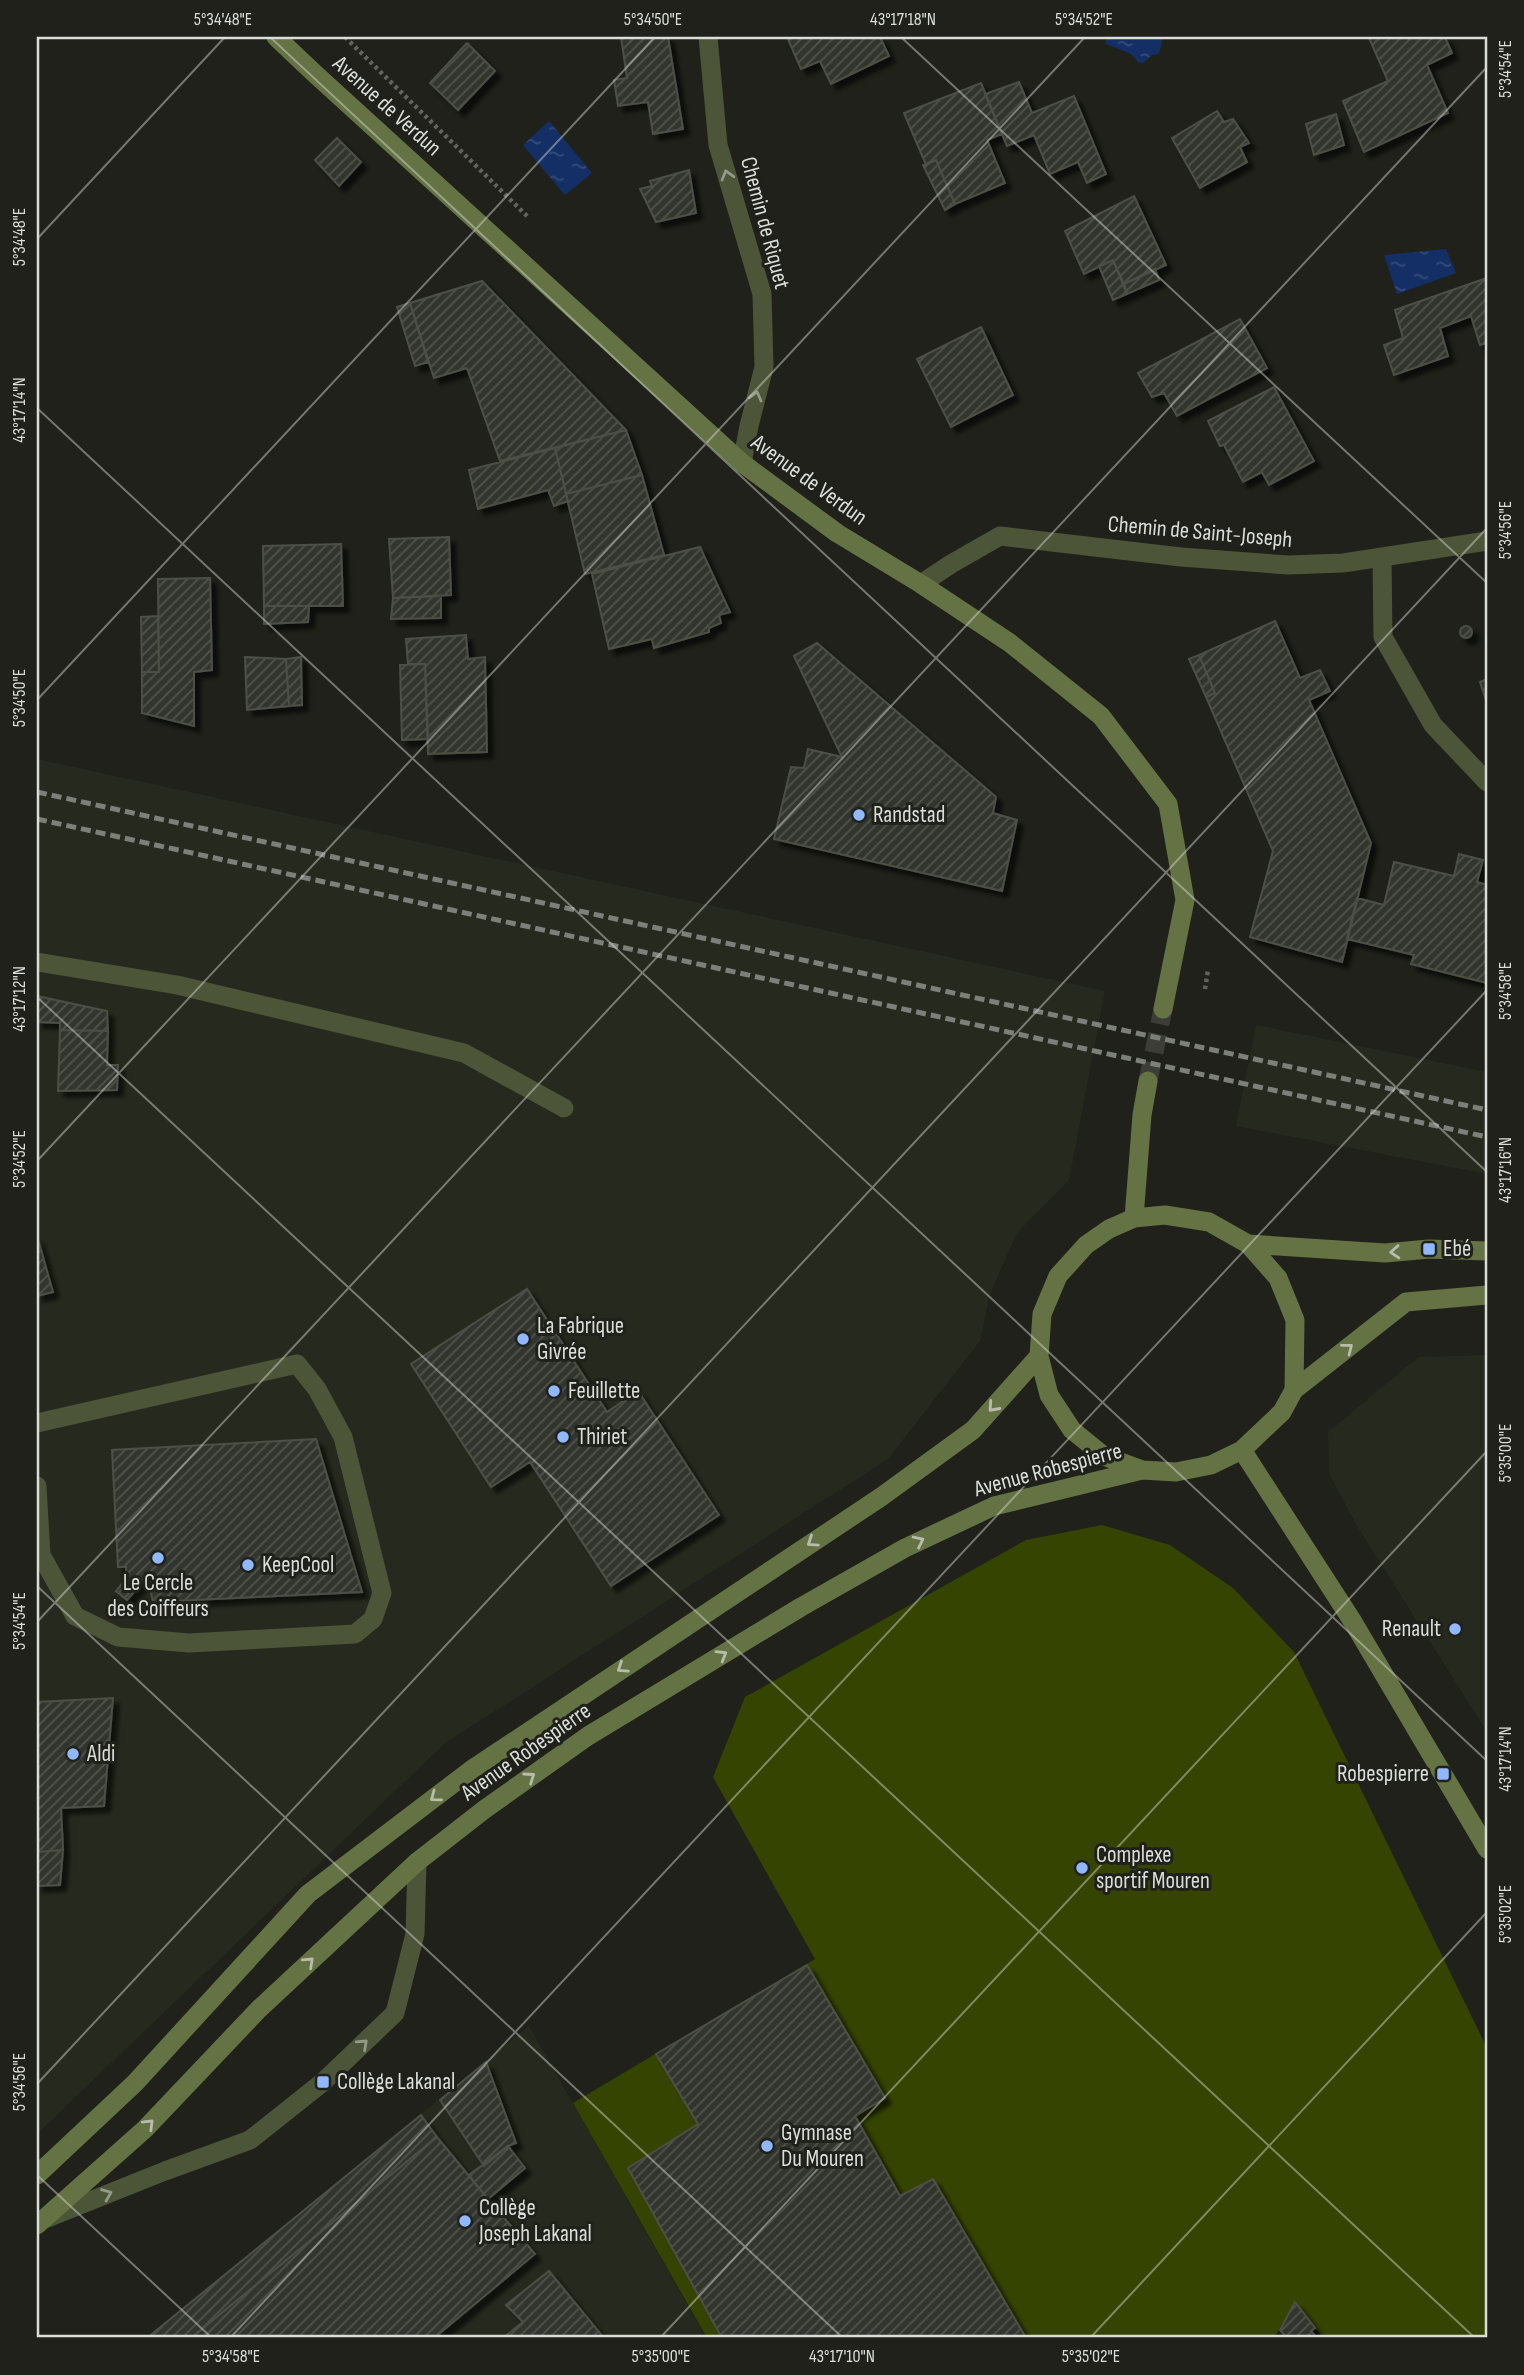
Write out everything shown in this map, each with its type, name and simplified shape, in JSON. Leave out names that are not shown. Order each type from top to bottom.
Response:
[{"type":"main road","name":"Avenue de Verdun","points":[[276,37],[742,463],[837,533],[1010,643],[1101,716],[1168,804],[1185,900],[1163,1009]]},
{"type":"main road","points":[[1134,1218],[1142,1115],[1149,1081]]},
{"type":"main road","points":[[1294,1390],[1295,1320],[1278,1278],[1248,1244],[1209,1222],[1165,1215],[1134,1218],[1109,1229],[1086,1244],[1058,1276],[1042,1314],[1039,1356],[1049,1395],[1072,1430],[1104,1456],[1142,1470],[1177,1472],[1211,1465],[1242,1450],[1282,1412],[1294,1390],[1406,1302],[1487,1294]]},
{"type":"main road","points":[[1248,1244],[1385,1253],[1429,1249],[1487,1251]]},
{"type":"main road","name":"Avenue Robespierre","points":[[37,2175],[135,2083],[308,1894],[471,1770],[881,1497],[972,1430],[1039,1356]]},
{"type":"main road","points":[[1242,1450],[1353,1622],[1487,1849]]},
{"type":"main road","name":"Avenue Robespierre","points":[[40,2222],[145,2129],[259,2009],[417,1862],[587,1736],[801,1607],[905,1548],[994,1506],[1142,1470]]},
{"type":"street","name":"Chemin de Riquet","points":[[708,37],[718,145],[762,294],[764,367],[742,463]]},
{"type":"street","name":"Chemin de Saint-Joseph","points":[[921,584],[1000,536],[1181,557],[1288,565],[1343,563],[1487,541]]},
{"type":"street","points":[[1382,558],[1383,637],[1433,725],[1487,782]]},
{"type":"street","points":[[37,962],[177,985],[464,1053],[564,1108]]},
{"type":"street","points":[[37,1423],[297,1364],[317,1389],[343,1437],[382,1594],[373,1619],[355,1634],[189,1643],[118,1637],[75,1616],[41,1555],[37,1486]]},
{"type":"street","points":[[40,2222],[250,2140],[323,2082],[396,2013],[415,1934],[417,1862]]},
{"type":"shaded area","points":[[37,759],[1105,991],[1069,1180],[1017,1233],[990,1294],[980,1341],[888,1459],[444,1744],[37,2134]]},
{"type":"shaded area","points":[[1256,1025],[1487,1072],[1487,1174],[1236,1126]]},
{"type":"shaded area","name":"Renault","points":[[1487,1355],[1487,1732],[1357,1526],[1329,1474],[1328,1432],[1418,1357]]},
{"type":"shaded area","name":"Collège Joseph Lakanal","points":[[529,2026],[706,2338],[146,2338]]},
{"type":"green space","name":"Complexe sportif Mouren","points":[[1102,1525],[1170,1545],[1233,1588],[1294,1652],[1487,2048],[1487,2338],[1323,2338],[1295,2303],[1274,2338],[707,2338],[573,2103],[815,1959],[713,1777],[745,1697],[1026,1540]]},
{"type":"water","points":[[1106,37],[1163,37],[1159,54],[1152,55],[1143,63],[1138,62],[1131,54],[1106,44]]},
{"type":"water","points":[[549,121],[592,173],[565,195],[523,145]]},
{"type":"water","points":[[1446,249],[1456,273],[1397,294],[1384,255]]},
{"type":"building","points":[[621,37],[668,37],[683,129],[653,134],[648,102],[618,106],[614,80],[627,78]]},
{"type":"building","points":[[787,37],[880,37],[889,56],[831,84],[820,61],[801,69]]},
{"type":"building","points":[[1445,37],[1452,53],[1427,65],[1448,113],[1364,152],[1343,101],[1388,81],[1369,38]]},
{"type":"building","points":[[467,43],[495,71],[458,110],[430,83]]},
{"type":"building","points":[[1019,82],[1032,113],[1074,96],[1106,174],[1087,183],[1078,162],[1050,174],[1034,135],[1007,146],[985,94]]},
{"type":"building","points":[[981,83],[1002,134],[987,140],[1005,183],[955,204],[936,160],[926,165],[904,113]]},
{"type":"building","points":[[1217,111],[1224,122],[1233,119],[1249,143],[1240,147],[1247,162],[1200,188],[1172,138]]},
{"type":"building","points":[[1336,114],[1344,145],[1314,155],[1306,124]]},
{"type":"building","points":[[337,138],[361,162],[339,186],[315,160]]},
{"type":"building","points":[[936,160],[955,204],[945,210],[923,165]]},
{"type":"building","points":[[689,170],[696,213],[656,222],[640,189],[652,186],[650,181]]},
{"type":"building","points":[[1134,196],[1166,265],[1124,284],[1113,260],[1084,274],[1065,231]]},
{"type":"building","points":[[1113,260],[1127,294],[1113,300],[1099,266]]},
{"type":"building","points":[[1155,269],[1159,280],[1127,294],[1124,284]]},
{"type":"building","points":[[1487,278],[1487,343],[1480,345],[1471,316],[1440,328],[1448,356],[1394,375],[1384,345],[1403,338],[1395,310]]},
{"type":"building","points":[[482,281],[626,430],[500,461],[467,368],[434,378],[410,303]]},
{"type":"building","points":[[410,303],[428,362],[415,366],[397,307]]},
{"type":"building","points":[[1240,319],[1267,368],[1177,416],[1164,393],[1152,397],[1138,373]]},
{"type":"building","points":[[981,327],[1013,395],[951,427],[917,359]]},
{"type":"building","points":[[1274,387],[1314,461],[1269,485],[1262,472],[1243,482],[1208,421]]},
{"type":"building","points":[[626,430],[642,475],[566,494],[555,448]]},
{"type":"building","points":[[555,448],[568,501],[554,506],[548,490],[478,509],[469,470]]},
{"type":"building","points":[[642,475],[664,555],[585,574],[566,494]]},
{"type":"building","points":[[449,537],[451,595],[393,598],[389,539]]},
{"type":"building","points":[[341,544],[343,606],[264,606],[263,546]]},
{"type":"building","points":[[700,547],[730,612],[719,615],[721,623],[709,628],[709,632],[654,648],[652,639],[609,649],[592,574]]},
{"type":"building","points":[[210,578],[212,670],[194,672],[194,726],[142,713],[142,672],[159,672],[158,579]]},
{"type":"building","points":[[441,596],[441,618],[391,619],[393,598]]},
{"type":"building","points":[[264,606],[309,606],[308,622],[264,624]]},
{"type":"building","points":[[158,616],[159,672],[142,672],[141,617]]},
{"type":"building","points":[[1275,621],[1300,678],[1320,670],[1330,691],[1309,700],[1371,843],[1342,962],[1250,937],[1273,851],[1206,697],[1215,693],[1199,655]]},
{"type":"building","points":[[1461,627],[1471,627],[1471,637],[1461,637]]},
{"type":"building","points":[[466,635],[468,659],[485,657],[487,752],[428,754],[425,664],[408,664],[406,639]]},
{"type":"building","points":[[817,643],[996,797],[993,813],[1017,820],[1002,891],[774,839],[791,767],[804,768],[808,749],[842,757],[794,656]]},
{"type":"building","points":[[1199,655],[1215,693],[1206,697],[1189,659]]},
{"type":"building","points":[[245,657],[286,659],[289,706],[247,710]]},
{"type":"building","points":[[301,657],[302,705],[289,706],[286,659]]},
{"type":"building","points":[[425,664],[428,739],[402,740],[400,665]]},
{"type":"building","points":[[1487,679],[1487,703],[1480,682]]},
{"type":"building","points":[[1459,854],[1483,860],[1477,882],[1487,885],[1487,983],[1411,964],[1414,955],[1347,939],[1357,898],[1384,905],[1394,862],[1454,876]]},
{"type":"building","points":[[37,996],[107,1011],[108,1031],[60,1030],[60,1023],[37,1022]]},
{"type":"building","points":[[60,1030],[108,1031],[107,1065],[118,1065],[117,1090],[58,1091]]},
{"type":"building","points":[[37,1236],[53,1292],[37,1296]]},
{"type":"building","name":"Thiriet","points":[[527,1289],[607,1412],[638,1391],[719,1515],[611,1586],[530,1462],[491,1487],[411,1364]]},
{"type":"building","points":[[316,1439],[362,1592],[153,1602],[149,1583],[145,1579],[127,1600],[116,1591],[126,1579],[126,1567],[118,1567],[112,1450]]},
{"type":"building","name":"Aldi","points":[[113,1698],[104,1806],[61,1808],[63,1850],[37,1852],[37,1702]]},
{"type":"building","points":[[63,1850],[60,1885],[37,1886],[37,1852]]},
{"type":"building","name":"Gymnase Du Mouren","points":[[807,1965],[885,2098],[855,2116],[900,2196],[933,2179],[1026,2338],[722,2338],[628,2168],[698,2124],[656,2054]]},
{"type":"building","points":[[486,2062],[516,2143],[508,2146],[484,2166],[440,2100]]},
{"type":"building","points":[[421,2115],[437,2137],[191,2338],[147,2338]]},
{"type":"building","points":[[437,2137],[535,2254],[434,2338],[191,2338]]},
{"type":"building","points":[[508,2146],[525,2168],[488,2199],[469,2175]]},
{"type":"building","points":[[549,2271],[604,2338],[503,2338],[523,2322],[506,2305]]},
{"type":"building","points":[[1295,2302],[1315,2328],[1311,2331],[1317,2338],[1287,2338],[1280,2330]]},
{"type":"tunnel","points":[[1148,1081],[1163,1009]]},
{"type":"railway","points":[[37,792],[1487,1110]]},
{"type":"railway","points":[[37,819],[1487,1137]]},
{"type":"place","name":"Randstad","points":[[859,815]]},
{"type":"place","name":"Ebé","points":[[1429,1249]]},
{"type":"place","name":"La Fabrique Givrée","points":[[523,1339]]},
{"type":"place","name":"Feuillette","points":[[554,1391]]},
{"type":"place","name":"Thiriet","points":[[563,1437]]},
{"type":"place","name":"Le Cercle des Coiffeurs","points":[[158,1558]]},
{"type":"place","name":"KeepCool","points":[[248,1565]]},
{"type":"place","name":"Renault","points":[[1455,1629]]},
{"type":"place","name":"Aldi","points":[[73,1754]]},
{"type":"place","name":"Robespierre","points":[[1443,1774]]},
{"type":"place","name":"Complexe sportif Mouren","points":[[1082,1868]]},
{"type":"place","name":"Collège Lakanal","points":[[323,2082]]},
{"type":"place","name":"Gymnase Du Mouren","points":[[767,2146]]},
{"type":"place","name":"Collège Joseph Lakanal","points":[[465,2221]]}]
